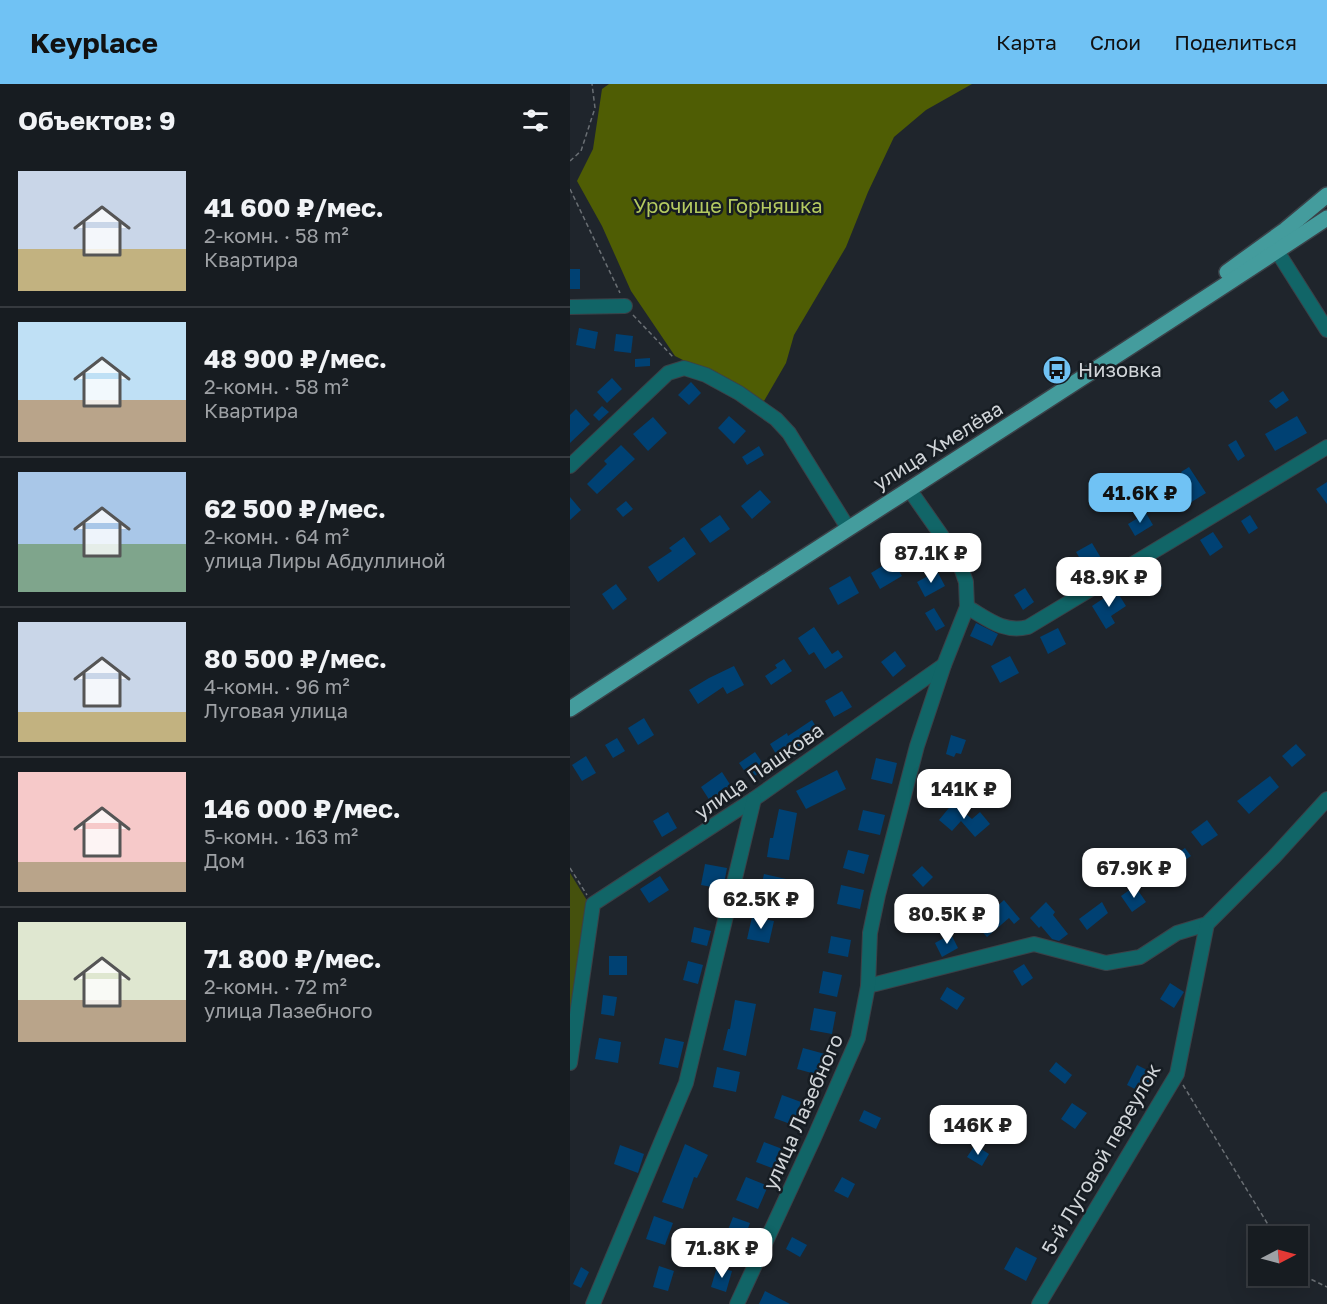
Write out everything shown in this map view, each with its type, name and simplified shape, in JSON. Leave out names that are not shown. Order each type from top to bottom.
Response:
[{"type":"main road","points":[[909,489],[954,455],[1236,266],[1327,195]]},
{"type":"main road","points":[[1277,251],[1327,209]]},
{"type":"main road","name":"улица Хмелёва","points":[[570,709],[848,528],[1008,428],[1327,218]]},
{"type":"street","points":[[1277,251],[1327,330]]},
{"type":"street","points":[[570,307],[625,306]]},
{"type":"street","points":[[570,466],[668,373],[684,368],[706,375],[739,393],[776,419],[789,433],[848,528]]},
{"type":"street","points":[[967,607],[1001,626],[1014,630],[1028,627],[1327,447]]},
{"type":"street","name":"улица Лазебного","points":[[737,1304],[858,1038],[868,986],[870,933],[878,895],[917,746],[944,665],[967,607],[966,582],[958,560],[909,489]]},
{"type":"street","name":"улица Пашкова","points":[[593,904],[754,800],[944,665]]},
{"type":"street","points":[[868,986],[1034,944],[1106,963],[1140,957],[1177,933],[1207,924],[1274,857],[1327,799]]},
{"type":"street","points":[[593,1304],[686,1083],[754,800]]},
{"type":"street","points":[[570,1063],[593,904]]},
{"type":"street","name":"5-й Луговой переулок","points":[[1039,1304],[1177,1074],[1207,924]]},
{"type":"path","points":[[570,161],[581,151],[595,108],[592,84]]},
{"type":"path","points":[[570,189],[625,306],[684,368]]},
{"type":"path","points":[[570,868],[593,904]]},
{"type":"path","points":[[1177,1074],[1269,1226]]},
{"type":"path","points":[[1308,1278],[1327,1287]]},
{"type":"green space","name":"Урочище Горняшка","points":[[609,84],[972,84],[926,110],[894,137],[868,192],[846,247],[794,335],[786,363],[764,401],[675,356],[631,291],[602,226],[577,181],[593,149],[602,89]]},
{"type":"green space","points":[[570,873],[588,902],[570,1032]]},
{"type":"building","points":[[570,269],[580,269],[580,289],[570,289]]},
{"type":"building","points":[[579,328],[598,332],[595,349],[576,345]]},
{"type":"building","points":[[616,334],[633,336],[631,353],[614,351]]},
{"type":"building","points":[[650,358],[650,366],[635,367],[635,359]]},
{"type":"building","points":[[612,378],[622,389],[607,403],[597,392]]},
{"type":"building","points":[[691,382],[701,393],[689,405],[678,395]]},
{"type":"building","points":[[1283,391],[1289,400],[1276,409],[1269,401]]},
{"type":"building","points":[[602,406],[609,412],[599,421],[593,415]]},
{"type":"building","points":[[576,409],[590,424],[570,443],[570,415]]},
{"type":"building","points":[[729,416],[746,431],[734,444],[718,428]]},
{"type":"building","points":[[1297,416],[1307,433],[1275,451],[1265,434]]},
{"type":"building","points":[[653,417],[667,433],[648,451],[633,434]]},
{"type":"building","points":[[1236,440],[1245,456],[1238,461],[1228,445]]},
{"type":"building","points":[[621,445],[635,459],[597,494],[587,484],[607,464],[604,461]]},
{"type":"building","points":[[759,446],[764,455],[747,465],[742,457]]},
{"type":"building","points":[[1189,467],[1206,493],[1177,511],[1168,496],[1188,483],[1181,472]]},
{"type":"building","points":[[1327,482],[1327,504],[1316,489]]},
{"type":"building","points":[[760,490],[771,502],[752,519],[741,506]]},
{"type":"building","points":[[570,497],[581,510],[570,520]]},
{"type":"building","points":[[626,501],[633,509],[623,517],[616,509]]},
{"type":"building","points":[[1146,513],[1153,525],[1135,536],[1128,524]]},
{"type":"building","points":[[720,515],[730,529],[710,543],[700,529]]},
{"type":"building","points":[[1250,515],[1258,528],[1249,534],[1241,521]]},
{"type":"building","points":[[1213,532],[1223,547],[1210,556],[1200,540]]},
{"type":"building","points":[[684,537],[696,554],[658,582],[648,567],[672,551],[669,548]]},
{"type":"building","points":[[1092,543],[1101,558],[1085,567],[1076,552]]},
{"type":"building","points":[[889,555],[902,576],[880,589],[871,573],[884,565],[881,560]]},
{"type":"building","points":[[937,571],[945,586],[925,597],[917,582]]},
{"type":"building","points":[[1154,571],[1162,586],[1145,595],[1137,581]]},
{"type":"building","points":[[850,576],[859,593],[838,605],[829,588]]},
{"type":"building","points":[[616,584],[627,599],[613,610],[602,594]]},
{"type":"building","points":[[1025,588],[1034,602],[1023,610],[1014,595]]},
{"type":"building","points":[[1116,590],[1126,606],[1111,616],[1115,623],[1106,629],[1092,606]]},
{"type":"building","points":[[934,608],[945,626],[936,631],[925,613]]},
{"type":"building","points":[[976,623],[998,634],[992,646],[970,636]]},
{"type":"building","points":[[814,627],[832,654],[838,650],[843,657],[825,669],[814,652],[809,655],[798,638]]},
{"type":"building","points":[[1058,628],[1066,644],[1048,654],[1040,637]]},
{"type":"building","points":[[895,651],[906,666],[893,677],[881,662]]},
{"type":"building","points":[[1010,656],[1019,673],[1000,683],[991,666]]},
{"type":"building","points":[[784,659],[792,671],[771,685],[765,676],[777,668],[775,665]]},
{"type":"building","points":[[734,666],[744,685],[727,694],[723,687],[698,704],[689,690]]},
{"type":"building","points":[[842,691],[852,707],[834,717],[825,701]]},
{"type":"building","points":[[644,718],[654,735],[638,745],[628,728]]},
{"type":"building","points":[[812,720],[821,735],[779,759],[770,744],[787,733],[788,736]]},
{"type":"building","points":[[951,735],[966,740],[961,754],[956,753],[954,757],[946,754]]},
{"type":"building","points":[[617,738],[625,751],[613,758],[605,745]]},
{"type":"building","points":[[1296,744],[1306,755],[1292,767],[1282,756]]},
{"type":"building","points":[[755,752],[766,768],[750,779],[739,763]]},
{"type":"building","points":[[586,756],[596,773],[582,781],[572,765]]},
{"type":"building","points":[[876,758],[897,763],[892,784],[871,779]]},
{"type":"building","points":[[837,770],[846,789],[806,809],[796,791]]},
{"type":"building","points":[[722,772],[731,786],[710,801],[701,787]]},
{"type":"building","points":[[1270,776],[1279,787],[1249,814],[1237,801]]},
{"type":"building","points":[[953,803],[972,819],[980,812],[990,824],[975,837],[961,821],[952,831],[939,820]]},
{"type":"building","points":[[779,809],[797,813],[789,860],[767,857]]},
{"type":"building","points":[[863,810],[885,815],[880,835],[858,830]]},
{"type":"building","points":[[668,812],[677,828],[662,837],[653,821]]},
{"type":"building","points":[[1207,820],[1218,835],[1202,846],[1191,832]]},
{"type":"building","points":[[1185,848],[1191,856],[1179,864],[1173,856]]},
{"type":"building","points":[[848,850],[869,855],[864,874],[843,868]]},
{"type":"building","points":[[705,864],[727,868],[723,889],[701,885]]},
{"type":"building","points":[[1155,865],[1166,879],[1155,887],[1144,873]]},
{"type":"building","points":[[922,866],[933,877],[923,887],[912,875]]},
{"type":"building","points":[[764,874],[786,879],[781,901],[759,896]]},
{"type":"building","points":[[660,876],[669,890],[649,903],[640,889]]},
{"type":"building","points":[[841,885],[864,890],[860,909],[837,904]]},
{"type":"building","points":[[1135,886],[1146,902],[1132,912],[1121,896]]},
{"type":"building","points":[[1004,900],[1020,919],[1014,924],[1009,918],[987,937],[976,925]]},
{"type":"building","points":[[1046,902],[1068,934],[1059,941],[1052,939],[1041,926],[1039,928],[1030,918]]},
{"type":"building","points":[[1102,902],[1108,913],[1087,930],[1079,919]]},
{"type":"building","points":[[752,917],[774,921],[769,943],[747,939]]},
{"type":"building","points":[[694,927],[711,931],[707,946],[691,942]]},
{"type":"building","points":[[951,934],[958,948],[942,957],[935,943]]},
{"type":"building","points":[[831,936],[851,940],[848,957],[828,953]]},
{"type":"building","points":[[609,956],[627,956],[627,975],[609,975]]},
{"type":"building","points":[[688,961],[703,965],[698,984],[683,980]]},
{"type":"building","points":[[1024,964],[1033,978],[1022,986],[1013,971]]},
{"type":"building","points":[[823,971],[842,975],[837,997],[819,993]]},
{"type":"building","points":[[1170,983],[1184,992],[1174,1008],[1160,999]]},
{"type":"building","points":[[947,987],[965,998],[957,1010],[940,999]]},
{"type":"building","points":[[603,995],[617,997],[614,1016],[601,1014]]},
{"type":"building","points":[[735,1000],[756,1004],[746,1056],[723,1050],[728,1029],[730,1029]]},
{"type":"building","points":[[814,1008],[836,1012],[832,1034],[810,1030]]},
{"type":"building","points":[[599,1038],[621,1042],[618,1063],[595,1059]]},
{"type":"building","points":[[665,1038],[684,1042],[678,1068],[659,1064]]},
{"type":"building","points":[[803,1048],[825,1054],[819,1075],[797,1069]]},
{"type":"building","points":[[1056,1062],[1072,1075],[1065,1084],[1049,1071]]},
{"type":"building","points":[[1137,1065],[1153,1073],[1143,1093],[1127,1085]]},
{"type":"building","points":[[717,1067],[740,1072],[736,1092],[713,1087]]},
{"type":"building","points":[[782,1095],[801,1102],[793,1125],[774,1118]]},
{"type":"building","points":[[1072,1103],[1087,1113],[1075,1129],[1061,1119]]},
{"type":"building","points":[[864,1110],[881,1118],[876,1129],[859,1121]]},
{"type":"building","points":[[1006,1114],[1021,1126],[1013,1136],[998,1124]]},
{"type":"building","points":[[764,1142],[785,1150],[777,1170],[756,1162]]},
{"type":"building","points":[[685,1144],[708,1155],[697,1178],[694,1177],[683,1209],[662,1202]]},
{"type":"building","points":[[620,1145],[644,1154],[638,1173],[614,1164]]},
{"type":"building","points":[[975,1145],[989,1154],[982,1166],[967,1157]]},
{"type":"building","points":[[746,1177],[768,1186],[758,1209],[736,1200]]},
{"type":"building","points":[[842,1177],[855,1184],[848,1198],[834,1191]]},
{"type":"building","points":[[654,1216],[673,1223],[665,1245],[646,1239]]},
{"type":"building","points":[[733,1217],[750,1223],[741,1247],[724,1240]]},
{"type":"building","points":[[792,1237],[807,1245],[800,1257],[786,1249]]},
{"type":"building","points":[[1016,1247],[1037,1258],[1026,1281],[1004,1269]]},
{"type":"building","points":[[659,1266],[674,1271],[668,1291],[653,1287]]},
{"type":"building","points":[[581,1267],[589,1272],[581,1288],[573,1284]]},
{"type":"building","points":[[717,1267],[732,1271],[726,1292],[711,1287]]},
{"type":"building","points":[[765,1291],[790,1304],[759,1304]]},
{"type":"place","name":"Низовка","points":[[1057,370]]}]
